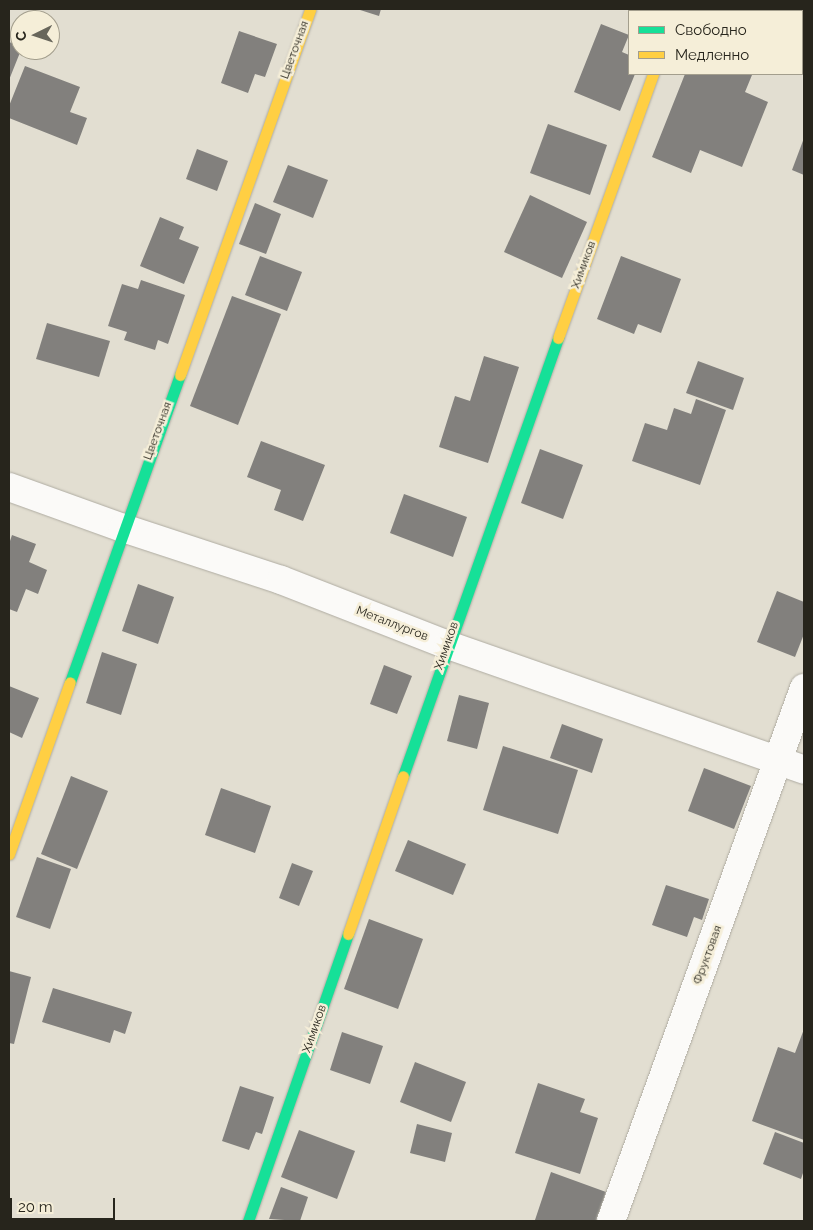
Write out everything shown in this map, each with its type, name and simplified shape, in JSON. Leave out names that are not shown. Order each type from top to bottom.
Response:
[{"type":"street","name":"Цветочная","points":[[9,854],[310,9]]},
{"type":"street","name":"Химиков","points":[[248,1221],[448,645],[653,75]]},
{"type":"street","name":"Металлургов","points":[[9,487],[124,528],[281,580],[448,645],[804,770]]},
{"type":"street","name":"Фруктовая","points":[[611,1221],[804,688]]},
{"type":"building","points":[[357,9],[381,9],[379,16]]},
{"type":"building","points":[[709,9],[762,9],[762,10]]},
{"type":"building","points":[[601,24],[628,35],[622,52],[628,55],[628,75],[635,75],[620,111],[574,92]]},
{"type":"building","points":[[239,31],[277,44],[265,77],[255,74],[248,93],[221,83]]},
{"type":"building","points":[[9,42],[10,60],[17,60],[9,80]]},
{"type":"building","points":[[25,66],[80,87],[70,112],[87,118],[77,145],[9,118],[9,106]]},
{"type":"building","points":[[685,75],[752,75],[745,92],[768,102],[742,167],[700,150],[691,173],[652,157]]},
{"type":"building","points":[[548,124],[607,145],[590,195],[530,173]]},
{"type":"building","points":[[804,138],[804,175],[792,170]]},
{"type":"building","points":[[197,149],[228,161],[217,191],[186,179]]},
{"type":"building","points":[[288,165],[328,180],[313,218],[273,202]]},
{"type":"building","points":[[530,195],[587,222],[562,278],[504,252]]},
{"type":"building","points":[[255,203],[281,214],[266,254],[239,244]]},
{"type":"building","points":[[160,217],[184,227],[179,239],[199,247],[184,284],[140,266]]},
{"type":"building","points":[[260,256],[302,272],[287,311],[245,295]]},
{"type":"building","points":[[621,256],[681,279],[661,333],[638,324],[634,334],[597,319]]},
{"type":"building","points":[[141,280],[185,295],[168,344],[158,340],[155,350],[124,340],[127,332],[108,326],[122,284],[138,289]]},
{"type":"building","points":[[232,296],[281,314],[238,425],[190,406]]},
{"type":"building","points":[[47,323],[110,341],[99,377],[36,359]]},
{"type":"building","points":[[484,356],[519,367],[488,463],[439,447],[455,396],[470,401]]},
{"type":"building","points":[[698,361],[744,378],[733,410],[686,393]]},
{"type":"building","points":[[696,399],[726,410],[700,485],[632,461],[645,423],[667,430],[674,408],[691,414]]},
{"type":"building","points":[[261,441],[325,465],[303,521],[274,510],[281,490],[247,477]]},
{"type":"building","points":[[540,449],[583,465],[563,519],[521,503]]},
{"type":"building","points":[[404,494],[467,517],[453,557],[390,533]]},
{"type":"building","points":[[12,535],[36,544],[29,562],[47,570],[38,594],[26,589],[17,612],[9,609],[9,544]]},
{"type":"building","points":[[138,584],[174,597],[158,644],[122,631]]},
{"type":"building","points":[[777,591],[804,602],[804,634],[795,657],[757,642]]},
{"type":"building","points":[[102,652],[137,664],[121,715],[86,703]]},
{"type":"building","points":[[384,665],[412,676],[397,714],[370,704]]},
{"type":"building","points":[[9,686],[39,698],[22,738],[9,732]]},
{"type":"building","points":[[459,695],[489,703],[477,749],[447,741]]},
{"type":"building","points":[[562,724],[603,739],[592,773],[550,758]]},
{"type":"building","points":[[503,746],[578,770],[558,834],[483,810]]},
{"type":"building","points":[[704,768],[751,786],[734,829],[688,811]]},
{"type":"building","points":[[71,776],[108,791],[77,869],[41,854]]},
{"type":"building","points":[[221,788],[271,806],[255,853],[205,835]]},
{"type":"building","points":[[408,840],[466,864],[453,895],[395,871]]},
{"type":"building","points":[[37,857],[71,869],[50,929],[16,917]]},
{"type":"building","points":[[292,863],[313,871],[299,906],[279,898]]},
{"type":"building","points":[[666,885],[709,899],[702,920],[694,917],[687,937],[652,925]]},
{"type":"building","points":[[369,919],[423,939],[398,1009],[344,989]]},
{"type":"building","points":[[9,971],[31,977],[14,1044],[9,1043]]},
{"type":"building","points":[[53,988],[132,1012],[125,1034],[114,1030],[110,1043],[42,1022]]},
{"type":"building","points":[[804,1029],[804,1140],[752,1121],[778,1047],[795,1053]]},
{"type":"building","points":[[342,1032],[383,1046],[370,1084],[330,1070]]},
{"type":"building","points":[[415,1062],[466,1082],[451,1122],[400,1102]]},
{"type":"building","points":[[538,1083],[585,1099],[580,1112],[598,1118],[580,1174],[515,1153]]},
{"type":"building","points":[[240,1086],[274,1097],[262,1134],[256,1132],[249,1150],[222,1141]]},
{"type":"building","points":[[417,1124],[452,1133],[445,1162],[410,1153]]},
{"type":"building","points":[[299,1130],[355,1151],[337,1199],[281,1177]]},
{"type":"building","points":[[775,1132],[804,1143],[804,1170],[801,1179],[763,1164]]},
{"type":"building","points":[[551,1172],[606,1192],[596,1221],[535,1220]]},
{"type":"building","points":[[281,1187],[308,1197],[300,1221],[269,1219]]},
{"type":"traffic: fast","points":[[403,776],[558,338]]},
{"type":"traffic: fast","points":[[70,682],[180,375]]},
{"type":"traffic: fast","points":[[248,1221],[348,934]]},
{"type":"traffic: slow","points":[[180,375],[310,9]]},
{"type":"traffic: slow","points":[[558,338],[653,75]]},
{"type":"traffic: slow","points":[[9,854],[70,682]]},
{"type":"traffic: slow","points":[[348,934],[403,776]]}]
